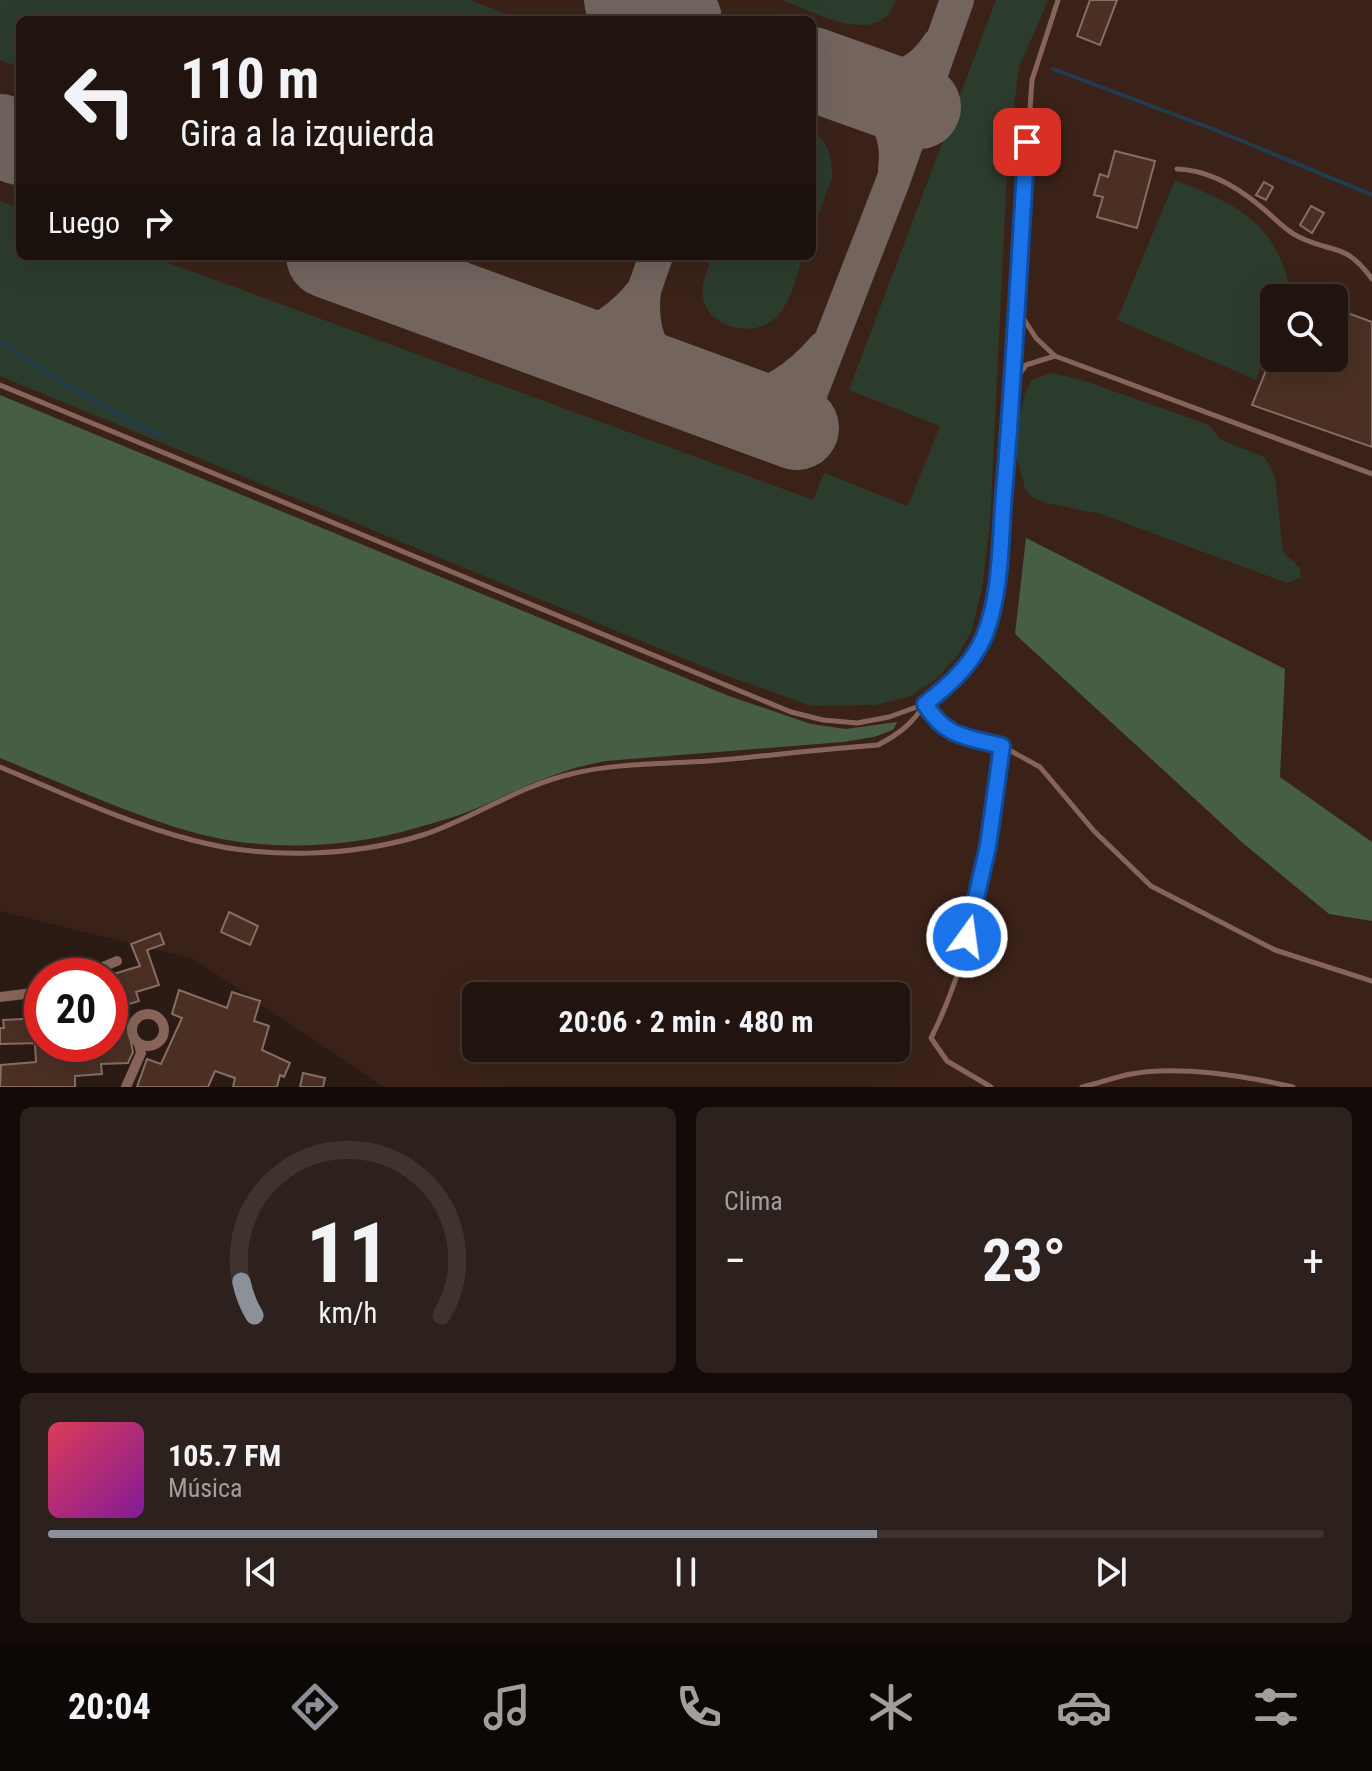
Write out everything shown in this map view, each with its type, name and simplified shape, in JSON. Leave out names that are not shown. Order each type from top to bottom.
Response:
[{"type":"street","points":[[0,997],[24,994]]},
{"type":"street","points":[[126,1087],[141,1053],[139,1044]]},
{"type":"lane","points":[[0,385],[791,712],[823,720],[857,723],[889,717],[925,704],[953,683],[970,662],[984,636],[998,572],[1032,80],[1058,0]]},
{"type":"lane","points":[[1177,169],[1197,170],[1241,190],[1299,237],[1337,249],[1359,261],[1372,279]]},
{"type":"lane","points":[[1017,308],[1036,338],[1055,356],[1372,474]]},
{"type":"lane","points":[[1011,387],[1026,365],[1055,356]]},
{"type":"lane","points":[[925,704],[936,723],[959,736],[1002,746],[1040,767],[1094,831],[1151,886],[1275,950],[1372,981]]},
{"type":"lane","points":[[0,767],[130,820],[194,841],[245,850],[307,852],[370,846],[415,837],[531,786],[590,770],[878,745],[913,722],[925,704]]},
{"type":"lane","points":[[991,1087],[947,1061],[931,1038],[948,1005],[959,968],[988,846],[1002,746]]},
{"type":"lane","points":[[1082,1087],[1133,1074],[1161,1072],[1243,1075],[1293,1087]]},
{"type":"shaded area","points":[[0,0],[1372,0],[1372,1087],[384,1087],[194,959],[0,911]]},
{"type":"green space","points":[[0,0],[469,0],[513,16],[16,16],[16,66],[0,60]]},
{"type":"green space","points":[[782,0],[896,0],[887,15],[875,23],[861,25],[828,18]]},
{"type":"green space","points":[[996,0],[1048,0],[1019,67],[1008,151],[990,523],[982,589],[971,632],[958,655],[936,679],[909,697],[875,705],[811,706],[714,671],[0,376],[0,201],[16,207],[16,260],[161,260],[813,500],[824,473],[908,506],[940,426],[849,390]]},
{"type":"green space","points":[[816,135],[828,152],[832,178],[816,221]]},
{"type":"green space","points":[[1175,180],[1221,200],[1248,217],[1271,241],[1284,266],[1288,284],[1260,284],[1260,369],[1256,380],[1117,320]]},
{"type":"green space","points":[[711,260],[802,260],[784,308],[760,327],[736,328],[715,318],[703,298]]},
{"type":"green space","points":[[1051,373],[1079,379],[1209,425],[1221,440],[1264,457],[1275,477],[1283,552],[1300,568],[1300,578],[1287,583],[1101,514],[1046,503],[1032,497],[1025,488],[1015,451],[1015,437],[1025,393],[1032,380]]},
{"type":"green space","points":[[0,395],[729,696],[811,724],[846,729],[897,722],[893,730],[843,742],[606,761],[571,769],[453,817],[363,840],[308,845],[253,843],[199,834],[148,818],[0,758]]},
{"type":"green space","points":[[1026,538],[1285,669],[1280,777],[1372,842],[1372,921],[1329,914],[1244,844],[1015,634]]},
{"type":"building","points":[[1090,0],[1117,0],[1100,45],[1077,36]]},
{"type":"building","points":[[1115,151],[1155,161],[1137,228],[1097,217],[1103,197],[1094,195],[1100,174],[1108,177]]},
{"type":"building","points":[[1264,182],[1273,187],[1266,200],[1256,195]]},
{"type":"building","points":[[1311,206],[1324,213],[1312,233],[1300,225]]},
{"type":"building","points":[[1348,313],[1372,322],[1372,447],[1252,405],[1265,372],[1348,372]]},
{"type":"building","points":[[229,912],[258,926],[250,945],[221,932]]},
{"type":"building","points":[[160,933],[164,944],[147,950],[159,985],[136,992],[139,1001],[128,1004],[128,970],[140,966],[131,944]]},
{"type":"building","points":[[179,990],[227,1008],[232,992],[260,1001],[254,1021],[269,1026],[262,1050],[290,1063],[284,1077],[280,1075],[277,1087],[233,1087],[235,1078],[215,1071],[208,1087],[137,1087],[147,1059],[161,1064],[182,1018],[172,1014]]},
{"type":"building","points":[[24,1019],[24,1043],[0,1044],[3,1020]]},
{"type":"building","points":[[128,1026],[133,1052],[128,1063],[101,1064],[102,1074],[75,1076],[75,1087],[0,1087],[1,1065],[128,1062]]},
{"type":"building","points":[[303,1073],[325,1078],[323,1087],[300,1087]]},
{"type":"waterway","points":[[1053,69],[1218,131],[1372,195]]},
{"type":"waterway","points":[[0,341],[79,392],[161,436]]},
{"type":"taxiway","points":[[797,428],[893,181],[957,0]]},
{"type":"taxiway","points":[[660,12],[666,16]]},
{"type":"taxiway","points":[[840,79],[883,80],[907,74],[929,58],[938,45]]},
{"type":"taxiway","points":[[840,79],[865,94],[883,114],[894,139],[895,168]]},
{"type":"taxiway","points":[[644,290],[655,260]]},
{"type":"taxiway","points":[[565,343],[609,323],[644,290],[645,330],[660,361],[676,384]]},
{"type":"taxiway","points":[[729,403],[757,397],[782,385],[804,369],[824,348]]},
{"type":"runway","points":[[626,0],[669,16]]},
{"type":"runway","points":[[816,70],[919,107]]},
{"type":"runway","points":[[0,136],[16,142]]},
{"type":"runway","points":[[339,260],[797,428]]},
{"type":"route","points":[[967,937],[988,846],[1002,746],[959,736],[936,723],[925,704],[953,683],[970,662],[984,636],[998,572],[1027,142]]}]
